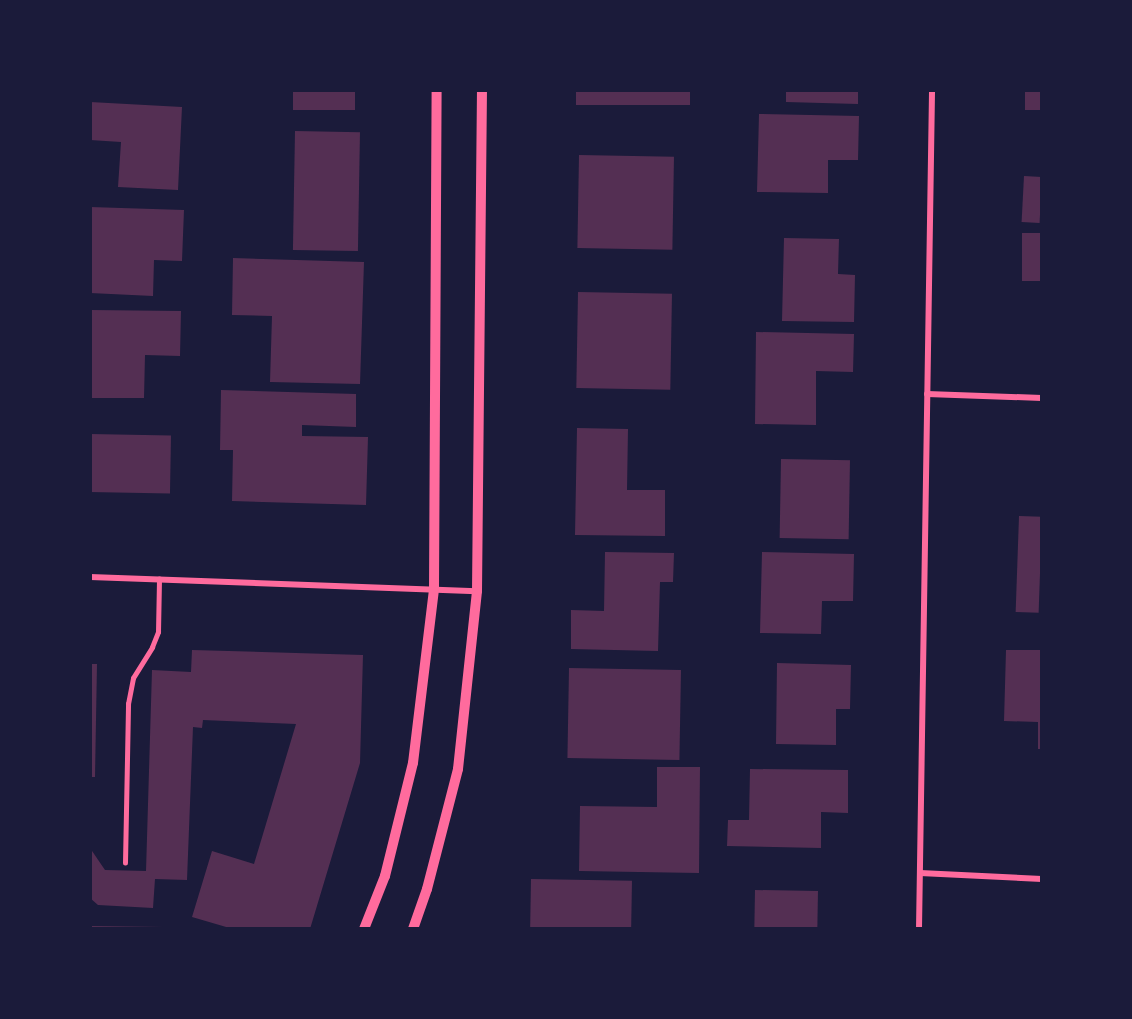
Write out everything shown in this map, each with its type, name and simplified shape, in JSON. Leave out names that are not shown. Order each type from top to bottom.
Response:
[{"type":"street","points":[[364,929],[385,876],[413,763],[434,589],[437,90]]},
{"type":"street","points":[[413,929],[427,889],[458,769],[477,591],[482,90]]},
{"type":"street","points":[[919,929],[932,90]]},
{"type":"street","points":[[927,394],[1042,398]]},
{"type":"street","points":[[90,577],[477,591]]},
{"type":"street","points":[[920,873],[1042,879]]},
{"type":"lane","points":[[125,863],[129,704],[133,678],[152,647],[158,632],[159,579]]},
{"type":"building","points":[[293,90],[355,90],[355,110],[293,110]]},
{"type":"building","points":[[576,90],[690,90],[690,105],[576,105]]},
{"type":"building","points":[[786,90],[858,90],[858,104],[786,102]]},
{"type":"building","points":[[1025,90],[1042,90],[1042,110],[1025,110]]},
{"type":"building","points":[[90,102],[182,107],[178,190],[118,187],[121,142],[90,140]]},
{"type":"building","points":[[759,114],[859,116],[858,160],[828,160],[828,193],[757,192]]},
{"type":"building","points":[[295,131],[360,132],[358,251],[293,250]]},
{"type":"building","points":[[579,155],[674,157],[672,250],[577,248]]},
{"type":"building","points":[[1024,176],[1042,177],[1040,223],[1022,222]]},
{"type":"building","points":[[90,207],[184,210],[182,261],[154,260],[153,296],[90,293]]},
{"type":"building","points":[[1022,233],[1042,233],[1042,281],[1022,281]]},
{"type":"building","points":[[784,238],[839,239],[838,274],[855,275],[854,322],[782,321]]},
{"type":"building","points":[[233,258],[364,262],[360,384],[270,382],[272,316],[232,315]]},
{"type":"building","points":[[578,292],[672,294],[670,390],[576,388]]},
{"type":"building","points":[[90,310],[181,311],[180,356],[145,355],[144,398],[90,398]]},
{"type":"building","points":[[756,332],[854,334],[853,372],[816,371],[816,425],[755,424]]},
{"type":"building","points":[[221,390],[356,394],[356,427],[302,425],[302,436],[368,437],[366,505],[232,501],[233,450],[220,450]]},
{"type":"building","points":[[577,428],[628,429],[627,490],[665,490],[665,536],[575,535]]},
{"type":"building","points":[[90,434],[171,435],[170,493],[90,492]]},
{"type":"building","points":[[781,459],[850,460],[849,539],[780,538]]},
{"type":"building","points":[[1019,516],[1042,517],[1039,613],[1016,612]]},
{"type":"building","points":[[605,552],[674,553],[673,582],[660,582],[658,651],[571,649],[571,610],[604,611]]},
{"type":"building","points":[[762,552],[854,554],[853,601],[822,601],[821,634],[760,633]]},
{"type":"building","points":[[192,650],[363,655],[360,763],[310,929],[233,929],[192,917],[212,851],[254,864],[296,724],[203,720],[202,728],[193,727],[187,880],[155,879],[153,908],[98,905],[90,898],[90,848],[105,870],[146,871],[152,670],[191,672]]},
{"type":"building","points":[[1006,650],[1042,650],[1042,749],[1038,749],[1038,722],[1004,721]]},
{"type":"building","points":[[777,663],[851,665],[850,709],[836,709],[836,745],[776,744]]},
{"type":"building","points":[[90,664],[97,664],[95,777],[90,777]]},
{"type":"building","points":[[569,668],[681,670],[679,760],[567,758]]},
{"type":"building","points":[[657,767],[700,767],[699,873],[579,871],[580,806],[657,807]]},
{"type":"building","points":[[750,769],[848,770],[848,813],[821,812],[821,848],[727,846],[728,820],[749,820]]},
{"type":"building","points":[[531,879],[632,881],[631,929],[530,929]]},
{"type":"building","points":[[755,890],[818,891],[817,929],[754,929]]},
{"type":"building","points":[[90,926],[164,927],[164,929],[90,929]]}]
